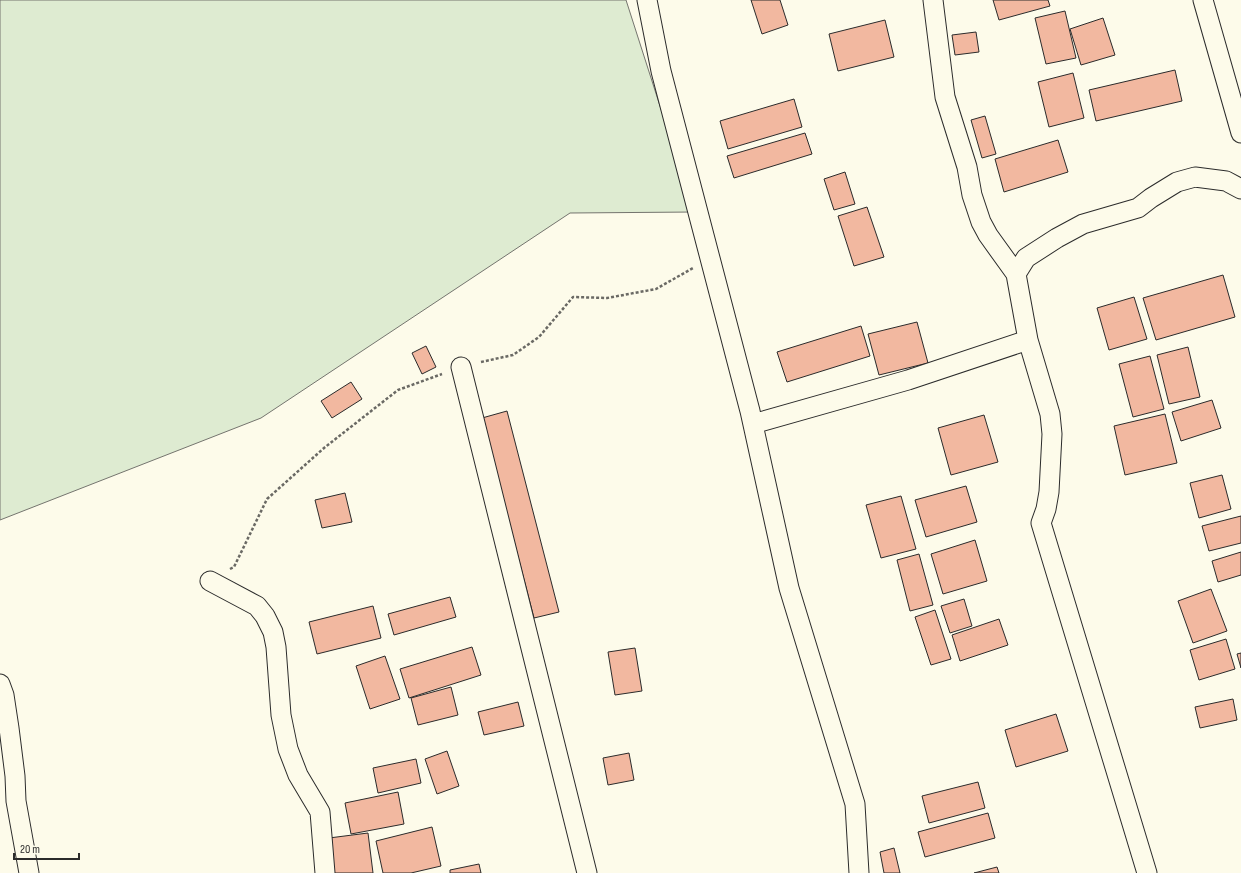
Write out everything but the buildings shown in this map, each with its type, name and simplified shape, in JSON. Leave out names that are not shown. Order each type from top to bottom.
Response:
[{"type":"street","points":[[647,0],[661,71],[753,424],[789,588],[855,804],[859,873]]},
{"type":"street","points":[[933,0],[945,97],[967,167],[972,195],[981,222],[988,235],[1016,274],[1028,340],[1050,414],[1051,463],[1049,492],[1046,509],[1041,523],[1147,873]]},
{"type":"street","points":[[1203,0],[1241,133]]},
{"type":"street","points":[[1016,274],[1026,258],[1057,238],[1083,224],[1138,208],[1177,182],[1195,177],[1226,181],[1241,189]]},
{"type":"street","points":[[753,424],[908,380],[1028,340]]},
{"type":"street","points":[[461,367],[587,873]]},
{"type":"street","points":[[210,581],[257,606],[265,616],[273,632],[276,646],[281,715],[287,742],[298,775],[320,812],[325,873]]},
{"type":"street","points":[[0,684],[4,695],[15,776],[16,800],[29,873]]},
{"type":"green space","points":[[0,0],[626,0],[694,212],[570,213],[261,418],[0,520]]}]
